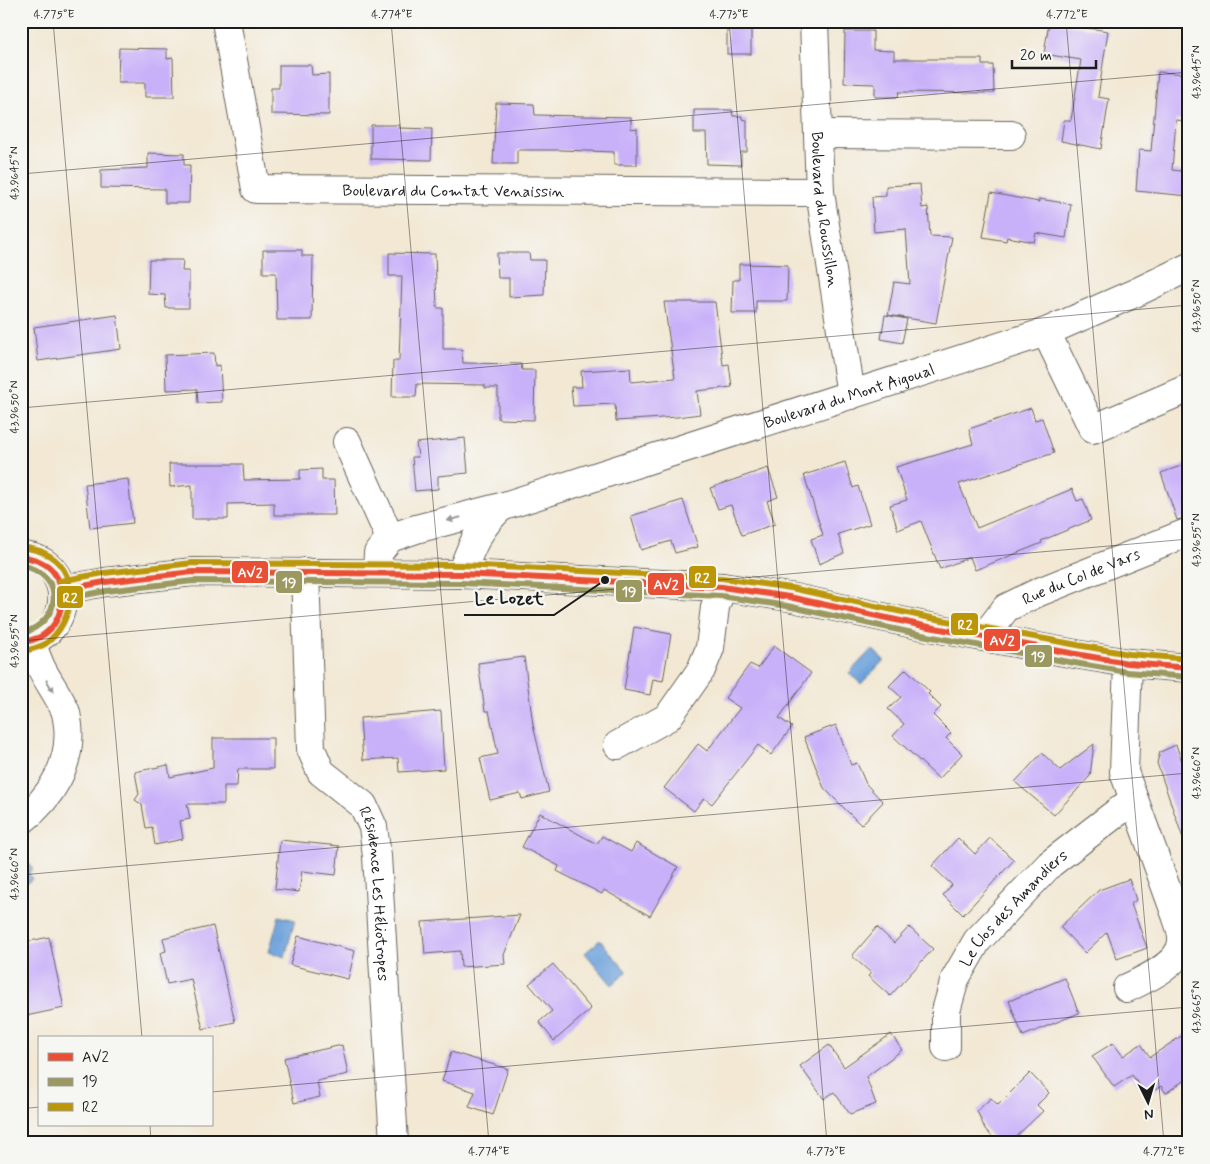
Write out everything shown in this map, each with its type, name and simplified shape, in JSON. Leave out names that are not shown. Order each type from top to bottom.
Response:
[{"type":"street","name":"Boulevard du Comtat Venaissin","points":[[226,21],[256,189],[820,192]]},
{"type":"street","name":"Boulevard du Roussillon","points":[[814,21],[820,192],[851,395]]},
{"type":"street","points":[[819,134],[1011,135]]},
{"type":"street","name":"Boulevard du Mont Aigoual","points":[[390,538],[416,529],[501,507],[1046,332],[1189,267]]},
{"type":"street","points":[[1046,332],[1092,429],[1189,388]]},
{"type":"street","points":[[347,442],[390,538],[378,554],[377,572]]},
{"type":"street","name":"Boulevard du Mont Aigoual","points":[[461,574],[473,543],[484,524],[501,507]]},
{"type":"street","name":"Rue du Col de Vars","points":[[991,638],[993,624],[1006,608],[1039,592],[1189,532]]},
{"type":"street","points":[[21,556],[38,560],[49,567],[58,577],[62,590],[60,616],[44,636],[27,642],[40,669],[66,712],[69,735],[68,757],[56,780],[37,808],[21,821]]},
{"type":"street","points":[[62,590],[105,582],[193,572],[461,574],[722,588],[789,598],[1128,663],[1189,668]]},
{"type":"street","name":"Résidence Les Héliotropes","points":[[305,572],[306,667],[311,749],[321,772],[363,805],[373,827],[377,856],[394,1143]]},
{"type":"street","points":[[618,745],[668,717],[701,670],[710,648],[715,607],[722,588]]},
{"type":"street","points":[[1127,988],[1152,976],[1176,956],[1182,939],[1176,915],[1124,772],[1128,663]]},
{"type":"street","name":"Le Clos des Amandiers","points":[[946,1046],[946,1012],[955,979],[977,940],[1050,864],[1133,800]]},
{"type":"water","points":[[872,649],[884,660],[861,684],[849,673]]},
{"type":"water","points":[[25,861],[33,868],[29,873],[32,879],[21,888],[21,864]]},
{"type":"water","points":[[279,916],[295,920],[285,957],[269,952]]},
{"type":"water","points":[[600,940],[627,972],[612,985],[585,953]]},
{"type":"building","points":[[727,21],[751,21],[751,54],[727,54]]},
{"type":"building","points":[[1049,22],[1108,31],[1098,97],[1109,99],[1101,149],[1061,141],[1064,120],[1071,120],[1081,60],[1044,54]]},
{"type":"building","points":[[845,31],[873,31],[873,50],[894,51],[894,59],[982,59],[982,65],[993,65],[994,93],[899,92],[898,97],[875,97],[875,84],[844,83]]},
{"type":"building","points":[[119,48],[167,49],[167,59],[173,58],[174,97],[145,97],[145,83],[118,83]]},
{"type":"building","points":[[279,65],[311,65],[312,75],[329,74],[329,115],[271,114],[271,88],[279,88]]},
{"type":"building","points":[[1158,72],[1189,74],[1186,121],[1176,120],[1172,170],[1189,172],[1189,196],[1136,191],[1139,150],[1151,151]]},
{"type":"building","points":[[496,103],[534,104],[535,115],[631,117],[631,129],[637,128],[637,165],[614,165],[614,152],[561,150],[517,150],[517,164],[493,164]]},
{"type":"building","points":[[694,110],[732,110],[733,116],[742,116],[742,119],[747,120],[747,152],[741,152],[741,165],[707,164],[706,133],[694,133]]},
{"type":"building","points":[[371,125],[399,125],[399,128],[432,129],[431,160],[371,159]]},
{"type":"building","points":[[148,153],[184,154],[184,165],[190,165],[189,203],[165,203],[165,189],[101,188],[101,170],[148,168]]},
{"type":"building","points":[[920,184],[922,208],[928,207],[930,236],[952,237],[936,323],[888,315],[894,282],[910,284],[906,229],[874,232],[872,197],[886,196],[886,186]]},
{"type":"building","points":[[991,193],[1039,202],[1039,199],[1071,204],[1066,238],[1036,233],[1034,242],[1007,237],[1006,241],[983,237]]},
{"type":"building","points":[[263,250],[302,250],[302,256],[313,256],[312,320],[277,320],[276,273],[263,273]]},
{"type":"building","points":[[389,253],[435,254],[437,308],[443,308],[443,349],[462,349],[463,363],[521,364],[522,370],[535,370],[534,420],[498,419],[498,388],[485,388],[485,385],[417,384],[416,397],[392,397],[393,361],[399,361],[402,276],[389,276]]},
{"type":"building","points":[[497,253],[529,253],[530,260],[545,260],[544,295],[509,297],[509,278],[498,278]]},
{"type":"building","points":[[149,260],[183,260],[182,271],[189,271],[189,308],[166,308],[165,295],[148,294]]},
{"type":"building","points":[[739,264],[788,265],[787,301],[756,301],[756,313],[732,313],[733,280],[739,280]]},
{"type":"building","points":[[664,302],[715,302],[723,365],[729,364],[732,387],[697,391],[700,414],[677,417],[616,421],[615,404],[573,406],[571,387],[582,387],[581,371],[630,368],[631,382],[675,378]]},
{"type":"building","points":[[117,315],[121,349],[38,361],[34,327]]},
{"type":"building","points":[[885,315],[907,319],[902,343],[881,339]]},
{"type":"building","points":[[214,353],[215,366],[220,365],[222,402],[198,403],[197,389],[166,390],[165,355]]},
{"type":"building","points":[[1031,408],[1035,420],[1042,418],[1054,453],[959,484],[977,528],[1072,489],[1077,501],[1083,499],[1091,520],[1041,541],[1042,543],[975,570],[970,557],[940,569],[921,521],[898,530],[890,505],[907,500],[896,467],[973,444],[969,429]]},
{"type":"building","points":[[465,438],[468,473],[438,476],[438,489],[415,491],[412,457],[418,457],[416,443]]},
{"type":"building","points":[[845,462],[853,488],[858,486],[870,524],[838,534],[844,553],[819,564],[811,539],[823,535],[804,475]]},
{"type":"building","points":[[1189,463],[1189,517],[1177,520],[1161,473]]},
{"type":"building","points":[[169,464],[243,464],[244,480],[300,479],[300,470],[322,469],[322,480],[334,480],[335,515],[274,515],[274,503],[228,504],[228,519],[192,519],[192,485],[170,487]]},
{"type":"building","points":[[768,468],[778,497],[767,501],[775,524],[742,535],[731,505],[718,509],[710,488]]},
{"type":"building","points":[[128,479],[133,523],[90,528],[85,484]]},
{"type":"building","points":[[683,500],[698,547],[675,553],[671,541],[641,550],[631,516]]},
{"type":"building","points":[[634,627],[671,634],[663,681],[653,679],[650,695],[624,690]]},
{"type":"building","points":[[774,646],[811,673],[779,718],[792,727],[771,755],[758,745],[712,804],[704,798],[694,811],[664,788],[698,744],[707,751],[740,708],[725,698],[750,664],[758,668]]},
{"type":"building","points":[[524,657],[533,725],[549,792],[522,799],[520,793],[490,800],[480,758],[498,754],[489,711],[485,711],[478,663]]},
{"type":"building","points":[[906,669],[930,692],[928,694],[941,707],[933,715],[951,733],[946,738],[962,754],[939,779],[893,736],[904,724],[888,709],[901,697],[889,686]]},
{"type":"building","points":[[441,711],[444,769],[399,772],[398,758],[363,760],[360,718]]},
{"type":"building","points":[[836,725],[851,765],[857,763],[866,784],[883,802],[861,825],[824,788],[804,737]]},
{"type":"building","points":[[213,738],[273,738],[273,769],[238,769],[237,786],[224,786],[224,804],[187,804],[190,819],[180,821],[183,839],[155,845],[152,827],[146,828],[142,805],[135,800],[139,794],[135,772],[168,765],[170,777],[213,768]]},
{"type":"building","points":[[1094,744],[1090,776],[1054,815],[1015,782],[1042,753],[1060,770]]},
{"type":"building","points":[[1176,745],[1182,761],[1189,758],[1189,843],[1185,844],[1157,763],[1160,752]]},
{"type":"building","points":[[540,813],[597,844],[602,836],[631,852],[636,843],[678,867],[650,916],[604,890],[602,894],[557,871],[559,866],[522,847]]},
{"type":"building","points":[[958,838],[975,854],[990,838],[1014,860],[963,915],[943,895],[952,885],[932,866]]},
{"type":"building","points":[[280,840],[339,846],[336,875],[302,871],[299,892],[275,889]]},
{"type":"building","points":[[1129,879],[1136,900],[1131,904],[1147,948],[1117,959],[1107,932],[1085,953],[1060,927],[1099,890]]},
{"type":"building","points":[[520,915],[504,955],[505,964],[461,967],[460,951],[425,954],[422,922]]},
{"type":"building","points":[[213,926],[235,1022],[203,1029],[191,979],[167,984],[160,953],[166,951],[163,938]]},
{"type":"building","points":[[877,927],[894,943],[909,927],[933,949],[890,996],[868,976],[871,973],[852,956]]},
{"type":"building","points":[[298,936],[355,951],[348,979],[290,965]]},
{"type":"building","points":[[49,937],[64,1008],[21,1017],[21,943]]},
{"type":"building","points":[[553,964],[591,1009],[554,1041],[539,1022],[552,1011],[529,984]]},
{"type":"building","points":[[1065,978],[1079,1013],[1023,1036],[1009,1001]]},
{"type":"building","points":[[1189,1031],[1189,1077],[1166,1093],[1161,1086],[1147,1095],[1132,1075],[1114,1087],[1092,1056],[1113,1043],[1123,1056],[1141,1044],[1150,1057]]},
{"type":"building","points":[[891,1034],[902,1050],[866,1077],[876,1104],[850,1114],[834,1092],[824,1099],[800,1066],[829,1045],[844,1067]]},
{"type":"building","points":[[342,1045],[348,1074],[317,1081],[320,1097],[294,1103],[284,1058]]},
{"type":"building","points":[[451,1052],[508,1069],[493,1115],[469,1107],[475,1092],[442,1081]]},
{"type":"building","points":[[1030,1073],[1049,1093],[1037,1105],[1043,1111],[1009,1143],[998,1143],[985,1129],[977,1111],[991,1098],[998,1105]]},
{"type":"transit line","name":"R2","points":[[23,547],[40,551],[55,560],[64,570],[69,582],[70,596],[63,623],[55,634],[45,644],[24,651]]},
{"type":"transit line","name":"AV2","points":[[21,556],[42,562],[49,567],[61,587],[62,597],[58,616],[48,631],[38,638],[21,643]]},
{"type":"transit line","name":"R2","points":[[60,581],[104,573],[193,563],[461,565],[722,578],[791,588],[926,617],[1129,654],[1189,659]]},
{"type":"transit line","name":"19","points":[[21,565],[36,570],[46,578],[52,588],[54,598],[51,609],[45,619],[35,628],[21,634]]},
{"type":"transit line","name":"AV2","points":[[62,590],[105,582],[193,572],[461,574],[722,587],[789,597],[924,626],[1081,655],[1128,663],[1189,668]]},
{"type":"transit line","name":"19","points":[[64,599],[106,591],[193,581],[461,583],[721,596],[787,606],[922,635],[1080,664],[1127,672],[1188,677]]},
{"type":"place","name":"Le Lozet","points":[[605,580]]}]
